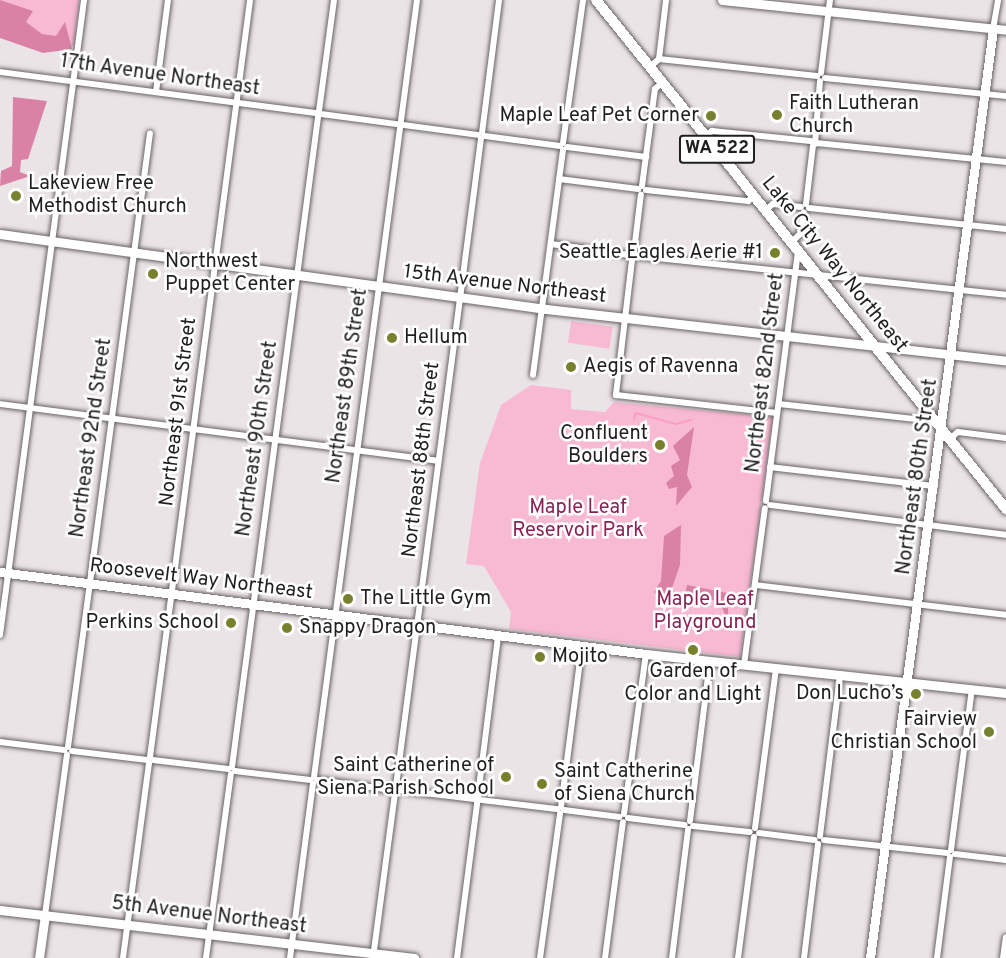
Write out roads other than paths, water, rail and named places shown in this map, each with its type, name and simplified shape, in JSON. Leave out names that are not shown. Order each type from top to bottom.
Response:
[{"type":"main road","name":"Lake City Way Northeast","points":[[596,0],[1002,500],[1006,509]]},
{"type":"street","points":[[0,635],[4,573],[30,408],[84,0]]},
{"type":"street","points":[[156,92],[168,0]]},
{"type":"street","name":"Northeast 91st Street","points":[[123,958],[250,0]]},
{"type":"street","name":"Northeast 90th Street","points":[[206,958],[334,0]]},
{"type":"street","name":"Northeast 89th Street","points":[[290,958],[417,0]]},
{"type":"street","name":"Northeast 88th Street","points":[[373,956],[499,0]]},
{"type":"street","points":[[533,375],[583,0]]},
{"type":"street","points":[[650,67],[659,59],[666,0]]},
{"type":"street","points":[[722,0],[1006,30]]},
{"type":"street","name":"Northeast 82nd Street","points":[[744,665],[767,504],[795,274],[795,246],[805,208],[830,0]]},
{"type":"street","name":"Northeast 80th Street","points":[[870,958],[953,355],[998,0]]},
{"type":"street","points":[[659,59],[1006,96]]},
{"type":"street","name":"17th Avenue Northeast","points":[[0,72],[646,157]]},
{"type":"street","points":[[663,82],[655,89],[616,395],[777,413]]},
{"type":"street","points":[[706,136],[712,131],[1006,162]]},
{"type":"street","name":"Northeast 92nd Street","points":[[39,958],[150,134]]},
{"type":"street","points":[[559,179],[748,201],[755,196]]},
{"type":"street","points":[[766,210],[772,204],[1006,229]]},
{"type":"street","name":"15th Avenue Northeast","points":[[0,234],[542,309],[1006,361]]},
{"type":"street","points":[[551,244],[820,277],[1006,295]]},
{"type":"street","points":[[0,404],[438,461]]},
{"type":"street","points":[[779,404],[925,420],[932,414]]},
{"type":"street","points":[[951,438],[958,432],[1006,438]]},
{"type":"street","points":[[770,467],[935,486]]},
{"type":"street","points":[[767,504],[1006,535]]},
{"type":"street","name":"Roosevelt Way Northeast","points":[[4,573],[646,654],[1006,693]]},
{"type":"street","points":[[755,585],[1006,615]]},
{"type":"street","points":[[457,958],[498,636]]},
{"type":"street","points":[[540,958],[582,646]]},
{"type":"street","points":[[605,958],[646,654]]},
{"type":"street","points":[[672,958],[710,661]]},
{"type":"street","points":[[738,958],[776,668]]},
{"type":"street","points":[[804,958],[840,675]]},
{"type":"street","points":[[937,958],[972,689]]},
{"type":"street","points":[[0,742],[624,818],[1006,860]]},
{"type":"street","name":"5th Avenue Northeast","points":[[0,910],[292,944],[373,956],[414,958]]},
{"type":"street","points":[[1003,958],[1006,941]]},
{"type":"waterway","points":[[634,419],[636,413],[676,424],[691,420]]},
{"type":"place","name":"Faith Lutheran Church","points":[[777,115]]},
{"type":"place","name":"Maple Leaf Pet Corner","points":[[711,116]]},
{"type":"place","name":"Lakeview Free Methodist Church","points":[[16,196]]},
{"type":"place","name":"Seattle Eagles Aerie #1","points":[[775,253]]},
{"type":"place","name":"Northwest Puppet Center","points":[[153,274]]},
{"type":"place","name":"Hellum","points":[[392,338]]},
{"type":"place","name":"Aegis of Ravenna","points":[[571,367]]},
{"type":"place","name":"Confluent Boulders","points":[[660,445]]},
{"type":"place","name":"The Little Gym","points":[[348,599]]},
{"type":"place","name":"Perkins School","points":[[231,623]]},
{"type":"place","name":"Snappy Dragon","points":[[287,628]]},
{"type":"place","name":"Garden of Color and Light","points":[[693,650]]},
{"type":"place","name":"Mojito","points":[[540,657]]},
{"type":"place","name":"Don Lucho’s","points":[[916,694]]},
{"type":"place","name":"Fairview Christian School","points":[[989,732]]},
{"type":"place","name":"Saint Catherine of Siena Parish School","points":[[506,777]]},
{"type":"place","name":"Saint Catherine of Siena Church","points":[[542,784]]},
{"type":"park label","name":"Maple Leaf Reservoir Park","points":[[578,520]]},
{"type":"park label","name":"Maple Leaf Playground","points":[[705,612]]}]
